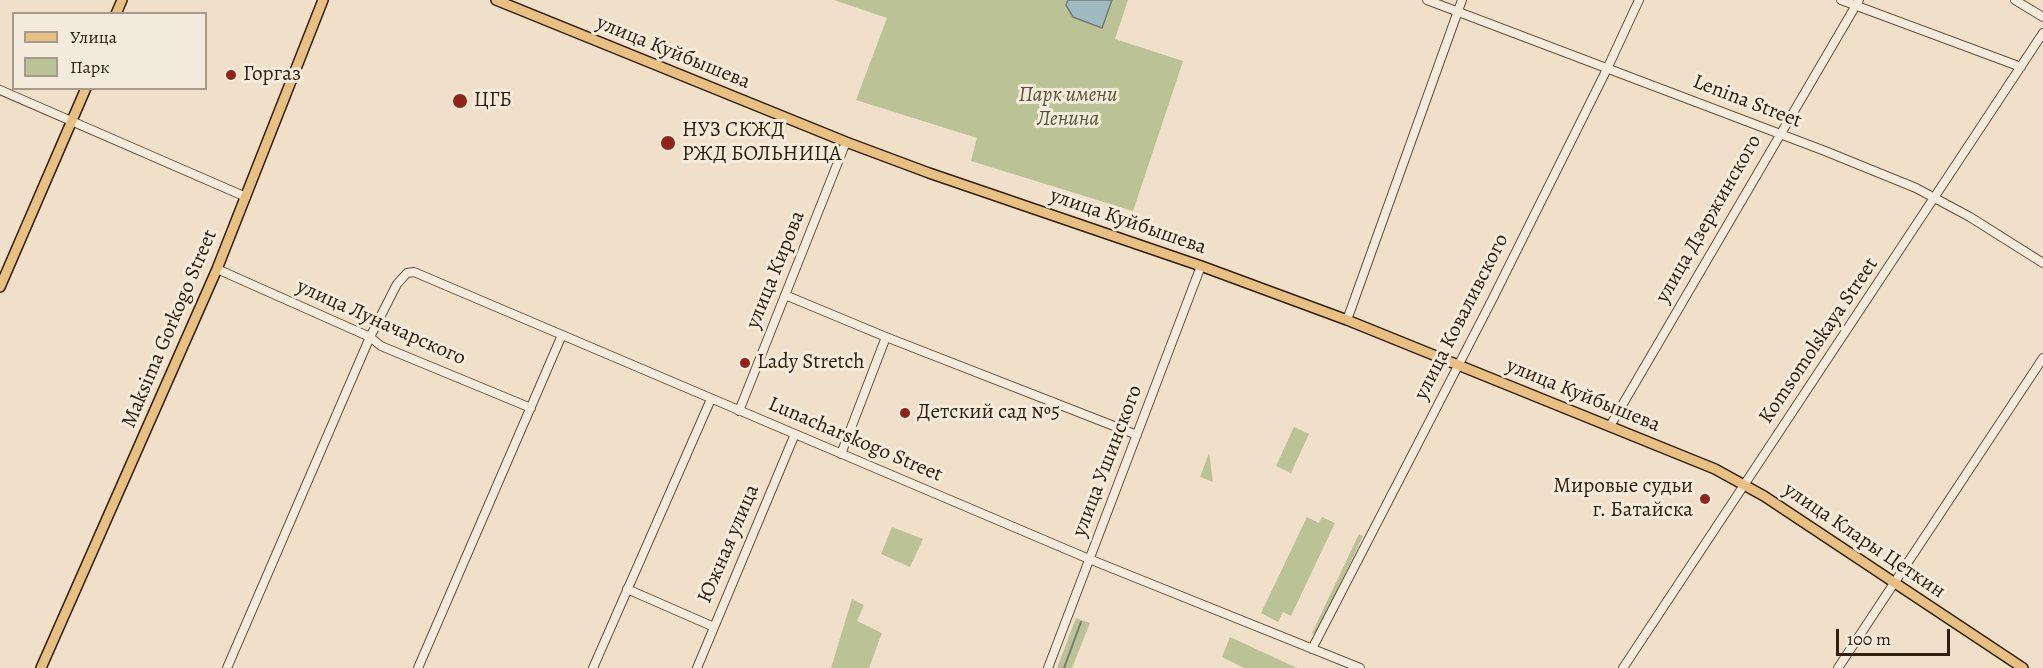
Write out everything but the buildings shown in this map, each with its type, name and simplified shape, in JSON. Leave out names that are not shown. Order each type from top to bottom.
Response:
[{"type":"main road","name":"Maksima Gorkogo Street","points":[[41,668],[217,269],[323,0]]},
{"type":"main road","name":"улица Куйбышева","points":[[496,0],[514,4],[846,142],[1202,266],[1347,320],[1696,461],[1746,485]]},
{"type":"main road","points":[[0,287],[85,90]]},
{"type":"main road","name":"улица Клары Цеткин","points":[[1746,485],[2023,668]]},
{"type":"street","name":"Lenina Street","points":[[1427,0],[1868,168],[1936,197],[2043,263]]},
{"type":"street","points":[[1347,320],[1462,0]]},
{"type":"street","name":"улица Коваливского","points":[[1312,649],[1607,69],[1639,0]]},
{"type":"street","points":[[1841,0],[1857,3],[2021,67]]},
{"type":"street","points":[[2015,0],[2043,17]]},
{"type":"street","name":"улица Дзержинского","points":[[1610,426],[1857,3]]},
{"type":"street","name":"Komsomolskaya Street","points":[[1623,668],[2043,33]]},
{"type":"street","points":[[0,90],[246,197]]},
{"type":"street","name":"улица Кирова","points":[[739,411],[846,142]]},
{"type":"street","name":"улица Ушинского","points":[[1048,668],[1202,266]]},
{"type":"street","name":"улица Луначарского","points":[[217,269],[370,337],[381,346],[531,408]]},
{"type":"street","name":"Lunacharskogo Street","points":[[370,337],[397,284],[407,273],[414,272],[1089,559],[1360,668]]},
{"type":"street","points":[[785,295],[1137,435]]},
{"type":"street","points":[[418,668],[562,335]]},
{"type":"street","points":[[227,668],[370,337]]},
{"type":"street","points":[[841,454],[886,337]]},
{"type":"street","points":[[1838,668],[2043,358]]},
{"type":"street","points":[[593,668],[711,399]]},
{"type":"street","name":"Южная улица","points":[[697,668],[795,434]]},
{"type":"street","points":[[627,589],[714,627]]},
{"type":"green space","name":"Парк имени Ленина","points":[[834,0],[1128,0],[1115,39],[1183,61],[1133,211],[971,161],[977,138],[856,100],[887,18]]},
{"type":"green space","points":[[1294,427],[1309,434],[1291,473],[1276,466]]},
{"type":"green space","points":[[1209,453],[1213,482],[1200,477]]},
{"type":"green space","points":[[1307,517],[1319,523],[1322,517],[1335,523],[1291,616],[1283,612],[1278,622],[1261,613]]},
{"type":"green space","points":[[892,527],[923,539],[910,567],[881,554]]},
{"type":"green space","points":[[1359,534],[1363,536],[1316,635],[1312,633]]},
{"type":"green space","points":[[852,599],[864,605],[857,621],[882,633],[869,668],[831,668]]},
{"type":"green space","points":[[1076,618],[1090,623],[1072,668],[1057,668]]},
{"type":"green space","points":[[1230,637],[1297,668],[1244,668],[1222,657]]},
{"type":"water","points":[[1068,0],[1112,0],[1102,28],[1073,17],[1066,5]]},
{"type":"waterway","points":[[1064,668],[1081,622]]},
{"type":"place","name":"Горгаз","points":[[231,75]]},
{"type":"place","name":"ЦГБ","points":[[460,101]]},
{"type":"place","name":"НУЗ СКЖД РЖД БОЛЬНИЦА","points":[[668,143]]},
{"type":"place","name":"Lady Stretch","points":[[745,363]]},
{"type":"place","name":"Детский сад №5","points":[[905,413]]},
{"type":"place","name":"Мировые судьи г. Батайска","points":[[1705,499]]}]
